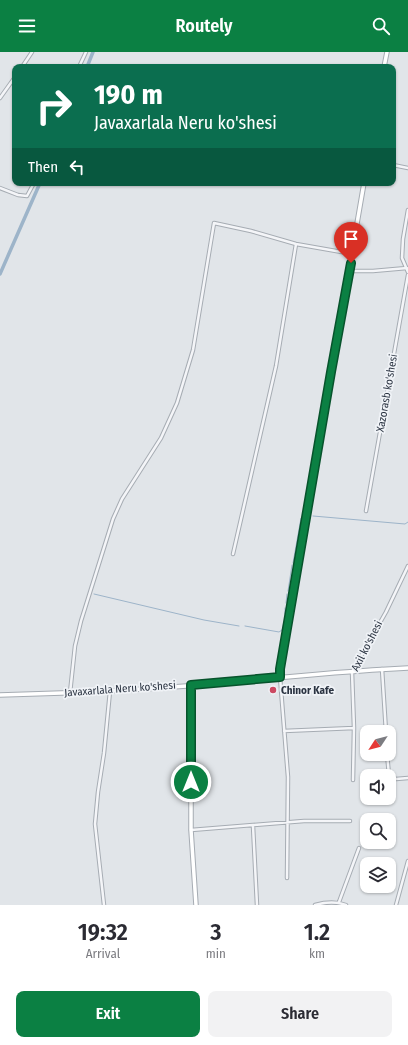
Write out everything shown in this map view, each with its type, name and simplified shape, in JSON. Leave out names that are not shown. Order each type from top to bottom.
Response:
[{"type":"street","points":[[24,64],[32,52]]},
{"type":"street","points":[[80,64],[86,52]]},
{"type":"street","points":[[385,64],[387,52]]},
{"type":"street","points":[[0,98],[12,81]]},
{"type":"street","points":[[396,165],[408,168]]},
{"type":"street","points":[[0,188],[18,195],[27,196],[32,186]]},
{"type":"street","points":[[286,878],[288,777],[280,669],[353,254],[364,186]]},
{"type":"street","points":[[408,210],[403,239],[402,258],[408,272]]},
{"type":"street","points":[[70,693],[75,646],[81,621],[113,519],[122,499],[161,438],[177,403],[193,350],[214,223],[251,231],[296,244],[353,254]]},
{"type":"street","points":[[234,554],[276,366],[296,244]]},
{"type":"street","points":[[349,271],[373,271],[407,268]]},
{"type":"street","name":"Xazorasb ko'shesi","points":[[366,511],[408,276]]},
{"type":"street","name":"Axil ko'shesi","points":[[353,780],[354,728],[352,672],[386,612],[408,566]]},
{"type":"street","name":"Javaxarlala Neru ko'shesi","points":[[0,695],[110,691],[408,668]]},
{"type":"street","points":[[382,669],[386,725]]},
{"type":"street","points":[[191,685],[191,830],[196,905]]},
{"type":"street","points":[[104,905],[95,824],[110,691]]},
{"type":"street","points":[[284,731],[354,728]]},
{"type":"street","points":[[388,761],[389,775],[396,779],[408,778]]},
{"type":"street","points":[[191,830],[304,821],[350,821]]},
{"type":"street","points":[[253,826],[258,905]]},
{"type":"street","points":[[339,902],[359,848]]},
{"type":"street","points":[[396,905],[408,861]]},
{"type":"street","points":[[315,905],[326,902],[339,902],[346,905]]},
{"type":"waterway","points":[[88,64],[93,52]]},
{"type":"waterway","points":[[0,274],[39,186]]},
{"type":"waterway","points":[[313,516],[405,524],[408,522]]},
{"type":"waterway","points":[[293,563],[301,518],[303,517]]},
{"type":"waterway","points":[[288,591],[292,565]]},
{"type":"waterway","points":[[94,594],[204,620],[239,626]]},
{"type":"waterway","points":[[286,603],[287,594]]},
{"type":"waterway","points":[[285,608],[285,614]]},
{"type":"waterway","points":[[245,626],[279,632],[282,630],[284,622]]},
{"type":"place","name":"Chinor Kafe","points":[[273,690]]},
{"type":"route","points":[[191,782],[191,685],[280,677],[298,558],[351,263]]}]
